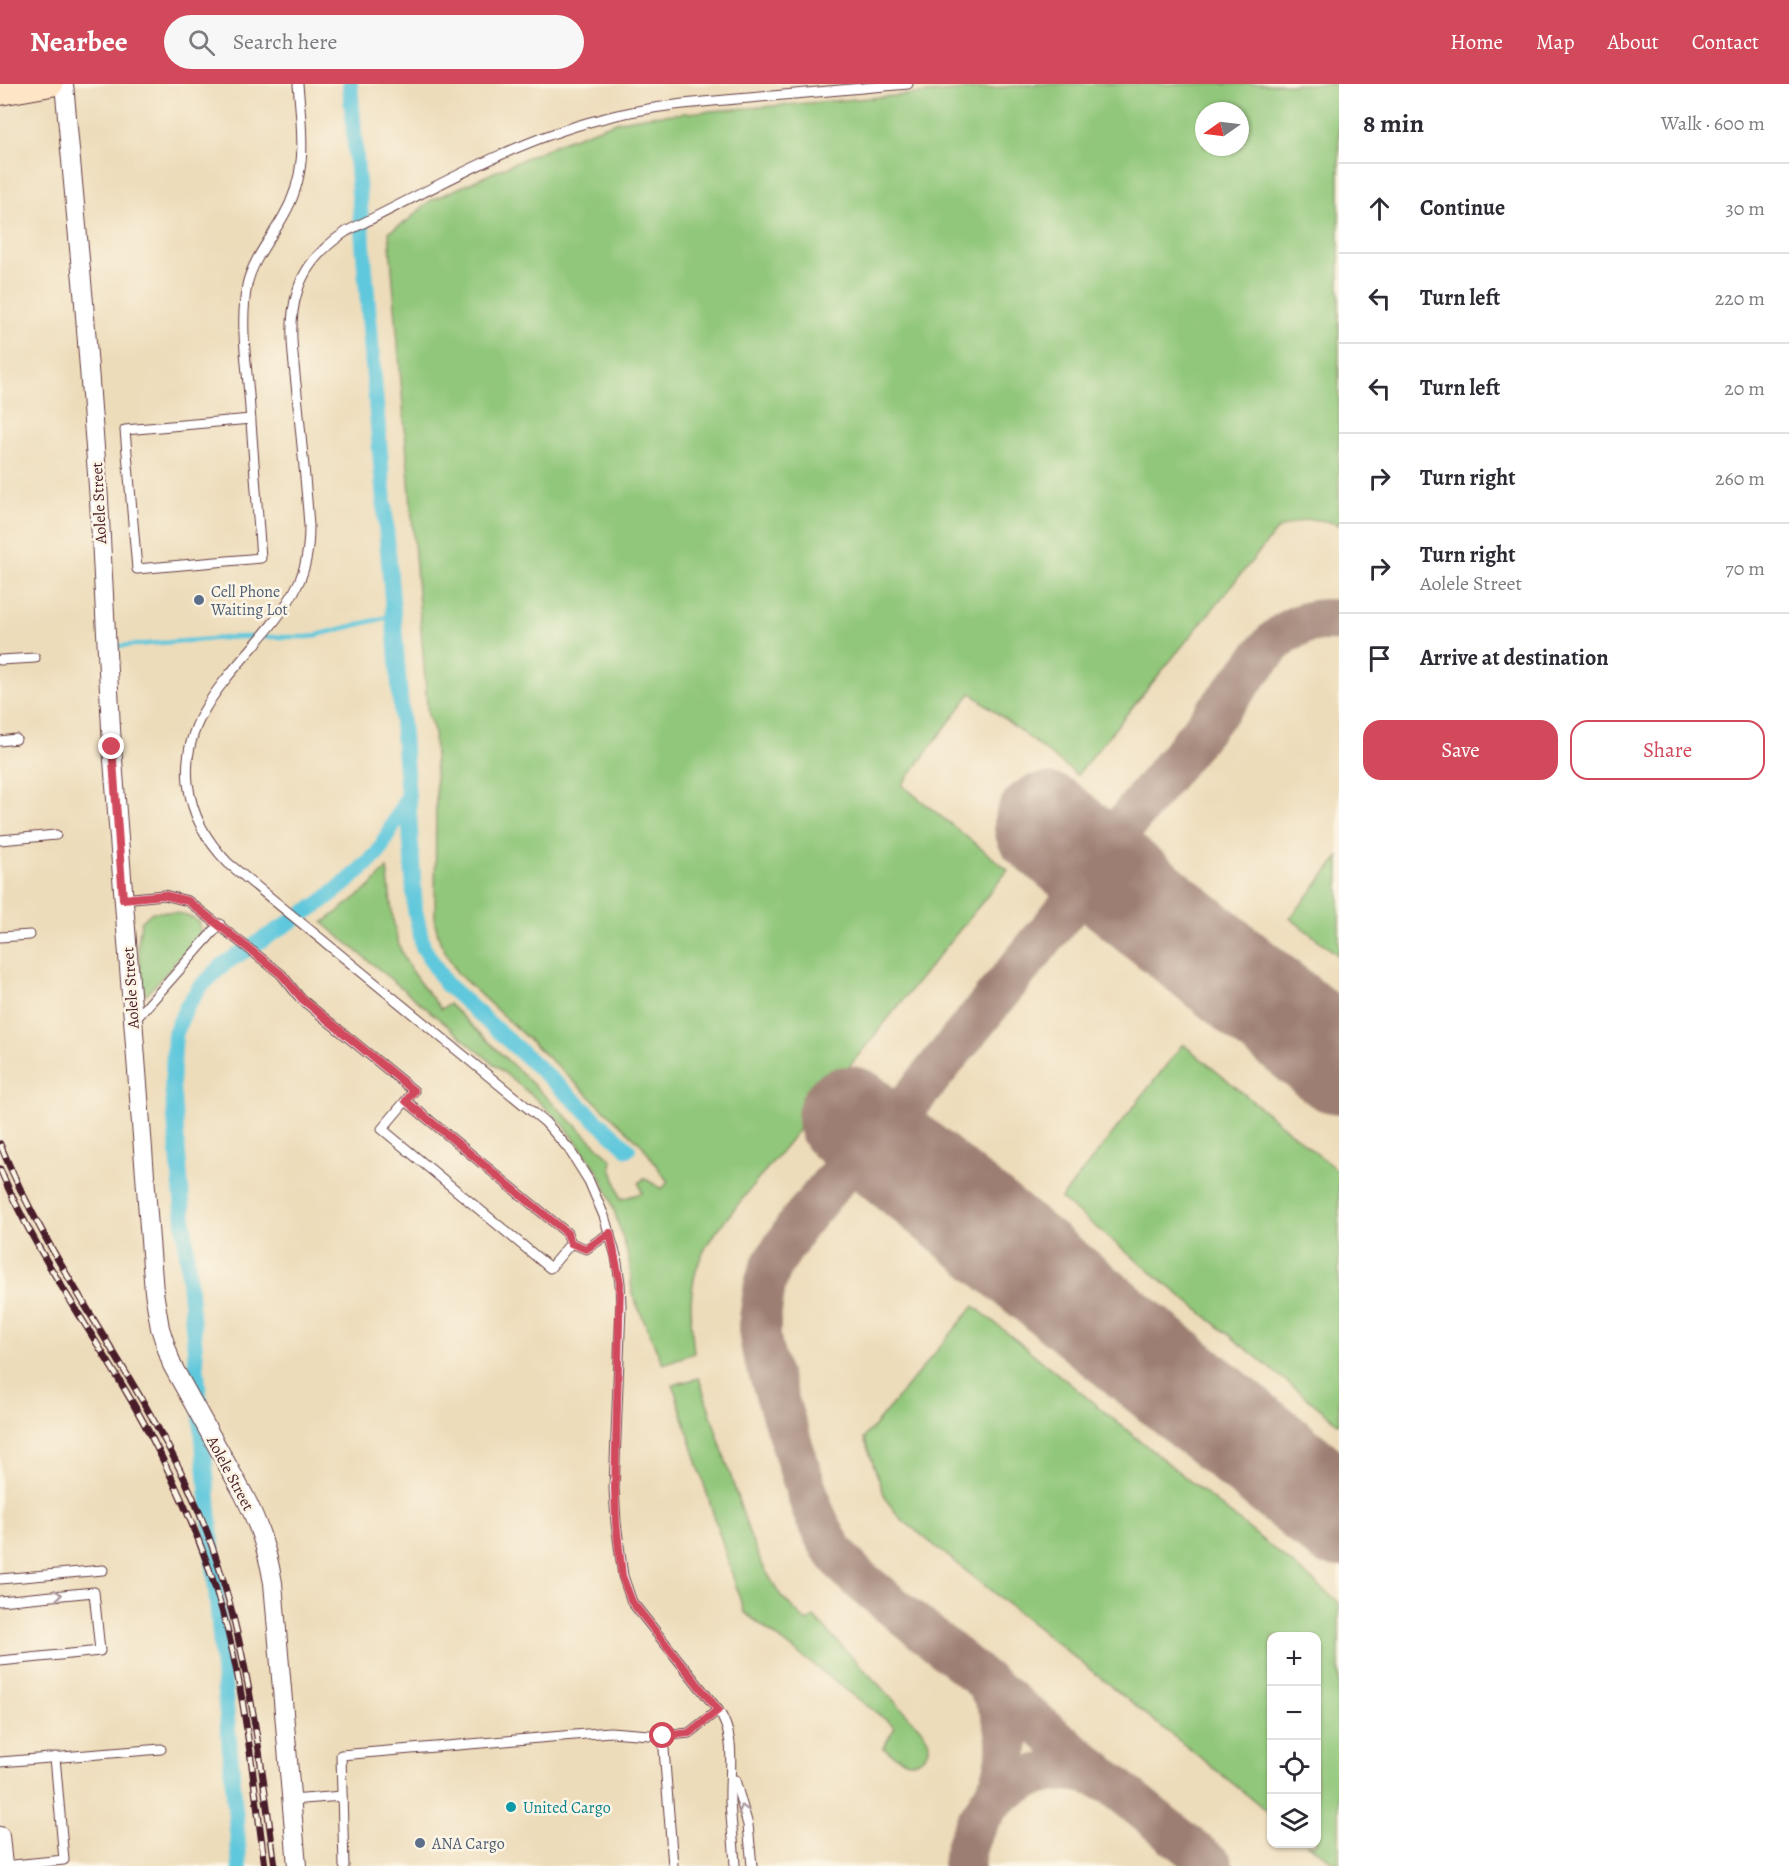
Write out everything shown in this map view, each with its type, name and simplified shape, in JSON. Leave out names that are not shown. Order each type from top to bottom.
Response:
[{"type":"street","points":[[0,93],[51,84]]},
{"type":"street","name":"Aolele Street","points":[[64,84],[86,326],[123,899],[154,1292],[166,1347],[181,1384],[224,1457],[255,1517],[270,1568],[297,1866]]},
{"type":"street","points":[[0,1836],[3,1866]]},
{"type":"lane","points":[[251,419],[125,430],[137,569],[261,558],[251,419],[244,328],[247,284],[295,192],[304,150],[298,84]]},
{"type":"lane","points":[[735,1866],[730,1798],[732,1772],[729,1730],[718,1710],[632,1602],[622,1576],[615,1488],[620,1283],[610,1233],[589,1181],[580,1165],[551,1128],[531,1110],[228,864],[206,837],[193,808],[188,777],[190,745],[200,716],[217,689],[281,611],[299,583],[304,570],[309,542],[308,514],[294,351],[294,310],[302,279],[309,266],[328,244],[347,231],[530,143],[599,119],[677,104],[908,84]]},
{"type":"lane","points":[[0,660],[35,658]]},
{"type":"lane","points":[[0,741],[16,739]]},
{"type":"lane","points":[[0,840],[56,835]]},
{"type":"lane","points":[[123,899],[164,895],[177,897],[188,901],[220,924],[281,974],[302,999],[414,1091],[382,1129],[550,1268],[571,1243]]},
{"type":"lane","points":[[132,1023],[220,924]]},
{"type":"lane","points":[[0,938],[30,935]]},
{"type":"lane","points":[[406,1101],[567,1233],[571,1243],[586,1249],[610,1233]]},
{"type":"lane","points":[[0,1579],[104,1570]]},
{"type":"lane","points":[[0,1601],[94,1592],[100,1651],[0,1661]]},
{"type":"lane","points":[[344,1866],[341,1755],[610,1732],[663,1736],[689,1733],[718,1710]]},
{"type":"lane","points":[[663,1736],[673,1866]]},
{"type":"lane","points":[[0,1762],[161,1749]]},
{"type":"lane","points":[[3,1866],[64,1860],[55,1757]]},
{"type":"lane","points":[[732,1772],[748,1825],[752,1866]]},
{"type":"lane","points":[[291,1800],[342,1796]]},
{"type":"green space","points":[[1037,84],[1339,84],[1339,525],[1323,520],[1307,520],[1292,523],[1277,530],[1077,775],[971,693],[902,785],[1008,870],[710,1240],[699,1263],[692,1288],[691,1327],[694,1353],[663,1364],[632,1293],[630,1266],[609,1195],[598,1171],[564,1125],[536,1099],[323,923],[371,886],[387,868],[399,945],[410,969],[441,1009],[449,1004],[612,1160],[611,1167],[621,1199],[642,1193],[639,1183],[644,1178],[662,1189],[668,1182],[642,1145],[457,973],[440,942],[435,923],[434,730],[428,716],[389,232],[406,222],[430,201],[559,143],[619,121],[650,116]]},
{"type":"green space","points":[[1339,857],[1339,956],[1290,918]]},
{"type":"green space","points":[[152,912],[170,912],[188,916],[199,922],[200,934],[147,994],[142,991],[138,945],[141,922]]},
{"type":"green space","points":[[1183,1044],[1339,1172],[1339,1424],[1061,1199]]},
{"type":"green space","points":[[974,1306],[1339,1602],[1339,1866],[1314,1848],[1321,1848],[1321,1632],[1267,1632],[1267,1811],[900,1518],[886,1500],[864,1438]]},
{"type":"green space","points":[[699,1378],[751,1539],[764,1568],[781,1596],[807,1622],[814,1617],[920,1728],[929,1744],[927,1752],[917,1761],[906,1761],[883,1748],[895,1727],[744,1612],[673,1385]]},
{"type":"waterway","points":[[350,84],[408,796],[415,910],[423,947],[446,984],[628,1149]]},
{"type":"waterway","points":[[120,646],[238,637],[309,637],[392,616]]},
{"type":"waterway","points":[[240,1866],[172,1085],[175,1033],[186,1008],[199,988],[224,964],[320,903],[378,853],[408,796]]},
{"type":"taxiway","points":[[1213,1866],[859,1579],[837,1555],[812,1508],[763,1353],[760,1318],[765,1284],[772,1265],[799,1223],[839,1175],[911,1101],[1066,910],[1127,822],[1272,644],[1279,637],[1302,624],[1320,620],[1339,621]]},
{"type":"taxiway","points":[[963,1866],[968,1841],[999,1786],[1006,1760],[1004,1720],[986,1684]]},
{"type":"taxiway","points":[[988,1805],[1013,1785],[1044,1773],[1076,1771],[1107,1782]]},
{"type":"runway","points":[[1046,825],[1339,1062]]},
{"type":"runway","points":[[849,1118],[1339,1515]]},
{"type":"railway","points":[[0,1144],[42,1231],[164,1439],[186,1482],[205,1528],[221,1575],[245,1670],[262,1768],[275,1866]]},
{"type":"railway","points":[[0,1169],[56,1278],[141,1418],[195,1530],[222,1610],[237,1673],[265,1866]]},
{"type":"place","name":"Cell Phone Waiting Lot","points":[[199,600]]},
{"type":"place","name":"United Cargo","points":[[511,1807]]},
{"type":"place","name":"ANA Cargo","points":[[420,1843]]},
{"type":"route","points":[[112,747],[123,899],[164,895],[188,901],[281,974],[302,999],[414,1091],[406,1101],[567,1233],[571,1243],[586,1249],[610,1233],[616,1256],[621,1306],[615,1488],[622,1576],[632,1602],[718,1710],[689,1733],[663,1736]]}]
